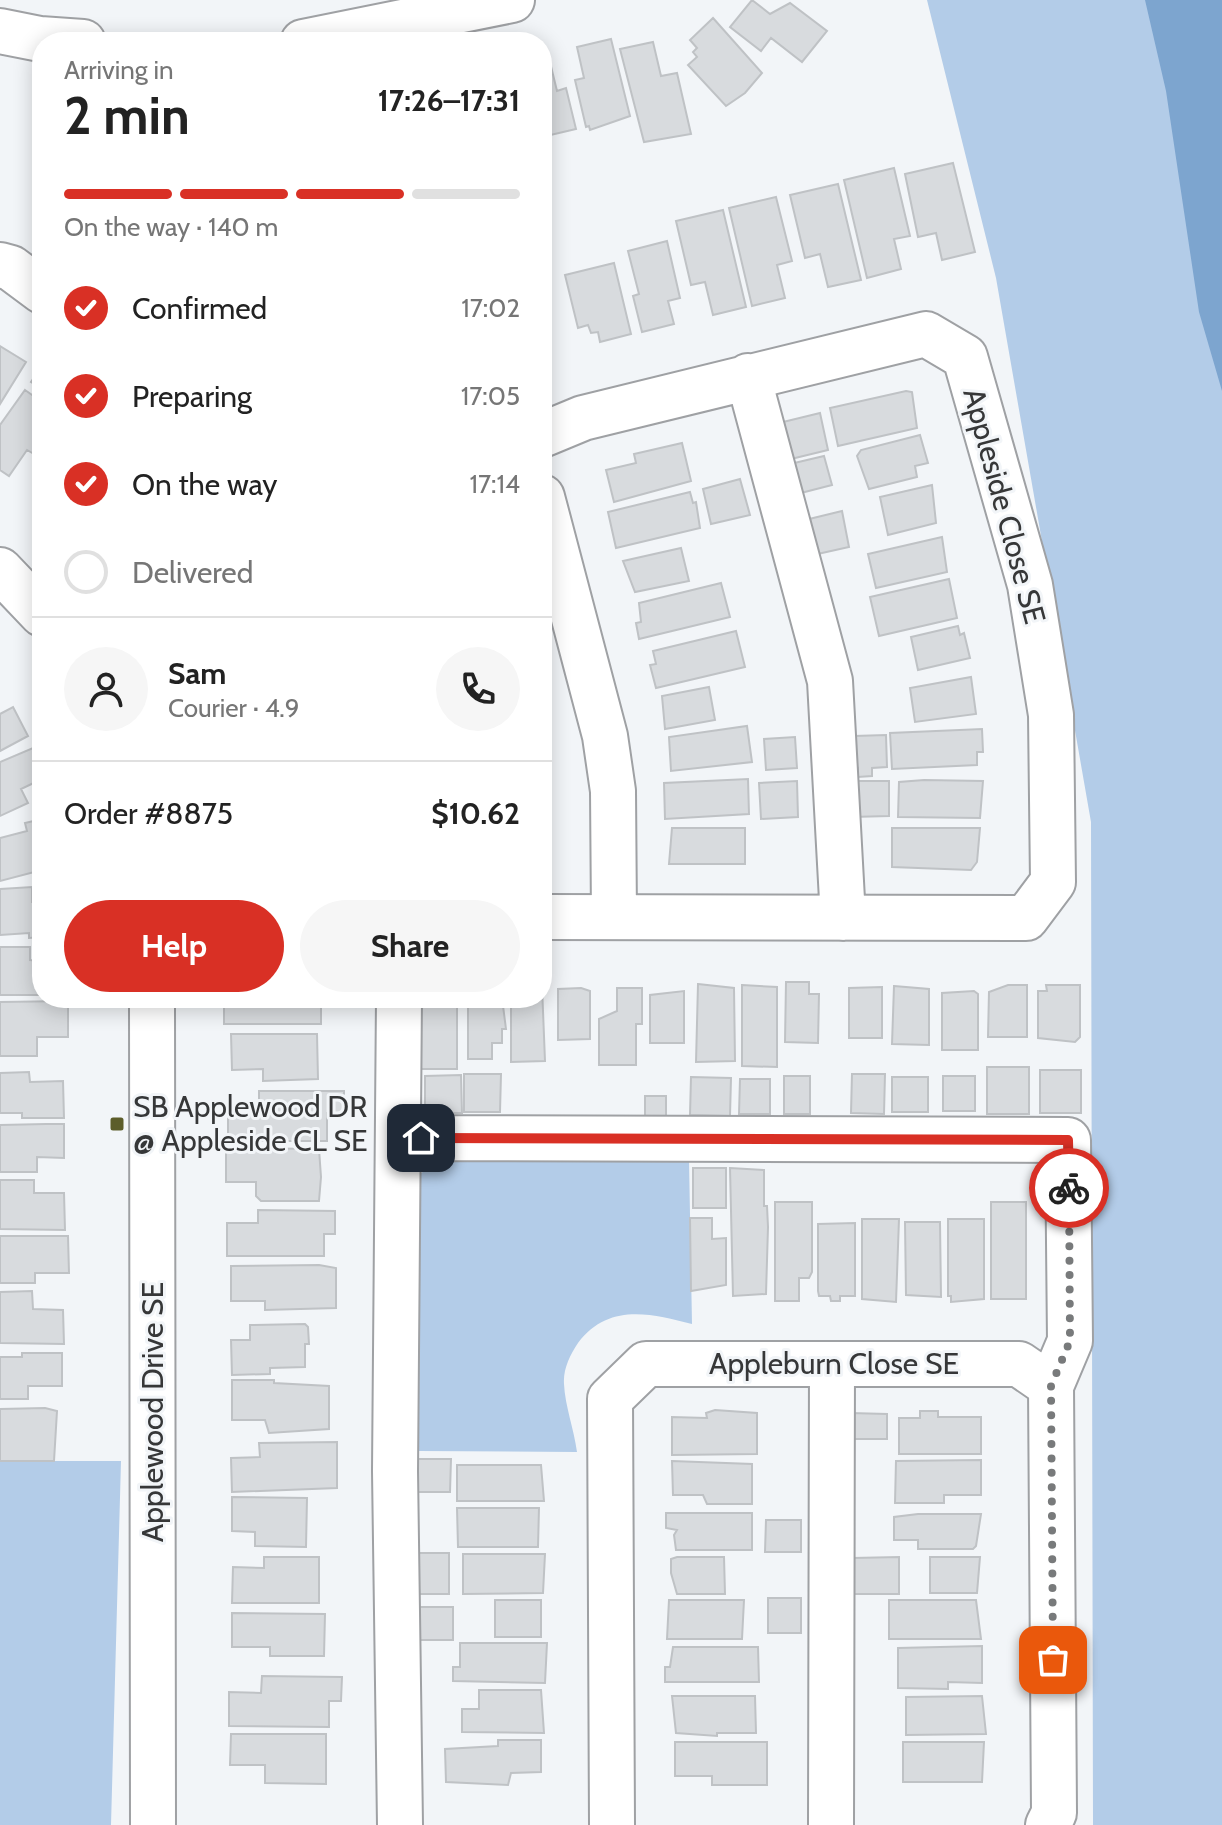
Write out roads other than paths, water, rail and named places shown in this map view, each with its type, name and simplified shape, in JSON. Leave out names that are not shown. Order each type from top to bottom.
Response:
[{"type":"street","points":[[353,32],[512,0]]},
{"type":"street","points":[[0,31],[32,37]]},
{"type":"street","points":[[0,265],[11,268],[32,284]]},
{"type":"street","name":"Appleside Close SE","points":[[552,431],[583,418],[926,334],[965,357],[1030,585],[1051,715],[1053,882],[1026,918],[552,917]]},
{"type":"street","points":[[748,376],[830,681],[843,918]]},
{"type":"street","points":[[552,535],[605,736],[613,791],[614,917]]},
{"type":"street","points":[[0,570],[32,604]]},
{"type":"street","name":"Applewood Drive SE","points":[[152,1008],[153,1825]]},
{"type":"street","points":[[399,1008],[395,1471],[400,1825]]},
{"type":"street","points":[[398,1138],[1068,1140],[1070,1341],[1051,1386],[1054,1813],[1048,1825]]},
{"type":"street","name":"Appleburn Close SE","points":[[612,1825],[610,1399],[646,1364],[1019,1364],[1051,1386]]},
{"type":"street","points":[[831,1825],[832,1364]]},
{"type":"place","name":"SB Applewood DR @ Appleside CL SE","points":[[117,1124]]}]
